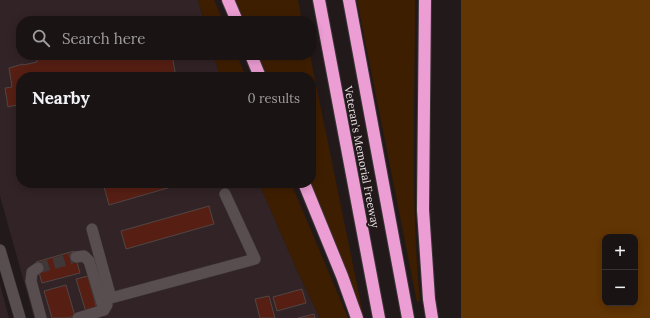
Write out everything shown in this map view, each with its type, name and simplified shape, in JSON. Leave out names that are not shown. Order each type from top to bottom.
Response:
[{"type":"highway","points":[[228,0],[235,16]]},
{"type":"highway","name":"Veteran's Memorial Freeway","points":[[319,0],[379,318]]},
{"type":"highway","name":"Veteran's Memorial Freeway","points":[[349,0],[408,318]]},
{"type":"highway","points":[[425,0],[423,210],[428,291],[432,318]]},
{"type":"highway","points":[[253,60],[258,72]]},
{"type":"highway","points":[[306,188],[342,276],[357,318]]},
{"type":"street","points":[[78,318],[104,310],[111,298],[255,259],[224,194]]},
{"type":"street","points":[[92,229],[111,298]]},
{"type":"street","points":[[0,253],[20,318]]},
{"type":"street","points":[[76,257],[84,256],[89,261],[104,310]]},
{"type":"street","points":[[38,268],[32,272],[31,280],[41,318]]},
{"type":"shaded area","points":[[0,0],[198,0],[203,16],[16,16],[16,60],[215,60],[219,72],[16,72],[16,188],[261,188],[296,268],[320,318],[34,318],[0,196]]},
{"type":"shaded area","points":[[198,0],[214,0],[221,16],[203,16]]},
{"type":"shaded area","points":[[235,0],[298,0],[301,16],[242,16]]},
{"type":"shaded area","points":[[357,0],[415,0],[414,188],[420,301],[417,302]]},
{"type":"shaded area","points":[[461,0],[650,0],[650,318],[461,318]]},
{"type":"shaded area","points":[[215,60],[239,60],[244,72],[219,72]]},
{"type":"shaded area","points":[[260,60],[311,60],[313,72],[265,72]]},
{"type":"shaded area","points":[[316,84],[363,314],[360,314],[311,188],[316,188]]},
{"type":"shaded area","points":[[261,188],[293,188],[348,318],[320,318],[296,268]]},
{"type":"shaded area","points":[[0,284],[9,318],[0,318]]},
{"type":"building","points":[[37,60],[173,60],[175,72],[16,72],[16,105],[8,107],[5,88],[12,87],[9,68],[37,62]]},
{"type":"building","points":[[104,188],[168,188],[109,205]]},
{"type":"building","points":[[209,206],[214,224],[126,249],[121,231]]},
{"type":"building","points":[[74,251],[80,273],[42,283],[36,262]]},
{"type":"building","points":[[88,276],[97,309],[86,312],[76,279]]},
{"type":"building","points":[[66,285],[75,316],[67,318],[52,318],[44,291]]},
{"type":"building","points":[[302,289],[306,303],[277,311],[273,297]]},
{"type":"building","points":[[269,296],[275,318],[260,318],[255,299]]},
{"type":"building","points":[[314,314],[315,318],[298,318]]},
{"type":"tunnel","points":[[38,268],[76,257]]}]
